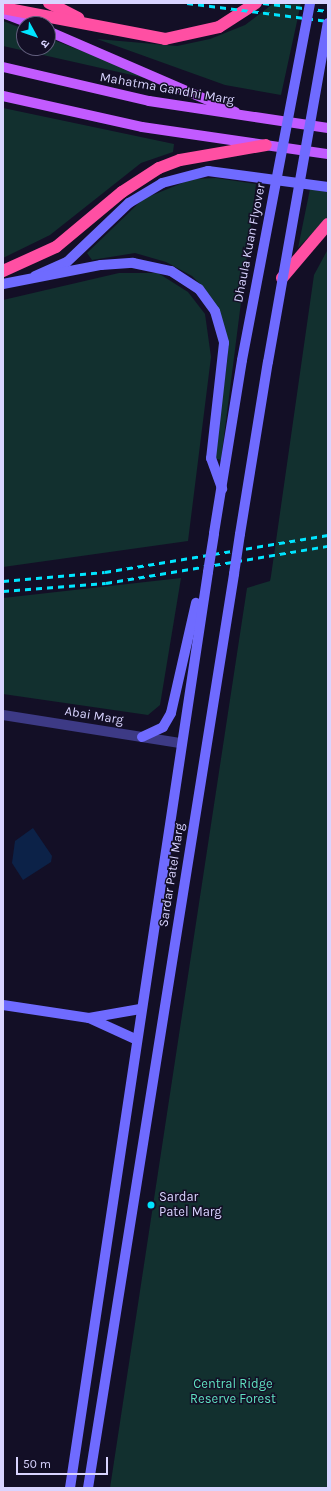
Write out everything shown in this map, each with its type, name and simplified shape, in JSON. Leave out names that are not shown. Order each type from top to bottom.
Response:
[{"type":"highway","points":[[49,3],[89,24]]},
{"type":"highway","points":[[3,8],[89,24],[147,38],[184,37],[219,27],[256,3]]},
{"type":"highway","points":[[3,271],[56,247],[122,192],[159,168],[180,160],[266,145]]},
{"type":"highway","points":[[282,278],[328,224]]},
{"type":"main road","name":"Dhaula Kuan Flyover","points":[[206,583],[242,360],[310,3]]},
{"type":"main road","points":[[3,13],[16,18]]},
{"type":"main road","points":[[282,278],[328,23]]},
{"type":"main road","points":[[56,34],[216,101],[241,115]]},
{"type":"main road","name":"Mahatma Gandhi Marg","points":[[3,67],[149,102],[328,128]]},
{"type":"main road","points":[[3,96],[142,127],[328,154]]},
{"type":"main road","points":[[22,281],[67,262],[129,203],[162,183],[208,171],[328,187]]},
{"type":"main road","points":[[3,284],[101,265],[133,263],[171,271],[199,289],[215,311],[224,343],[211,458],[222,489]]},
{"type":"main road","name":"Sardar Patel Marg","points":[[88,1488],[282,278]]},
{"type":"main road","points":[[142,737],[162,727],[171,713],[198,596],[206,583]]},
{"type":"main road","name":"Sardar Patel Marg","points":[[70,1488],[135,1039],[206,583]]},
{"type":"main road","points":[[3,1005],[89,1018],[135,1039]]},
{"type":"main road","points":[[89,1018],[140,1009]]},
{"type":"street","name":"Abai Marg","points":[[3,715],[180,743]]},
{"type":"green space","points":[[274,3],[301,3],[281,95],[225,85],[97,39],[177,46],[210,39],[245,25]]},
{"type":"green space","points":[[3,21],[16,26],[16,49],[3,46]]},
{"type":"green space","points":[[56,41],[163,82],[47,56],[56,56]]},
{"type":"green space","points":[[3,108],[174,144],[173,152],[141,163],[50,235],[3,258]]},
{"type":"green space","points":[[216,178],[256,184],[221,460],[214,458],[228,355],[225,331],[205,289],[192,276],[166,262],[135,253],[92,260],[87,253],[143,199],[192,179]]},
{"type":"green space","points":[[310,189],[328,192],[328,217],[298,248]]},
{"type":"green space","name":"Central Ridge Reserve Forest","points":[[328,249],[328,1488],[110,1488],[247,588],[270,581],[314,275]]},
{"type":"green space","points":[[119,273],[158,273],[188,292],[205,314],[211,357],[188,541],[3,567],[3,300]]},
{"type":"green space","points":[[181,578],[160,705],[148,715],[3,694],[3,598]]},
{"type":"water","points":[[33,828],[52,856],[51,862],[23,880],[12,863],[15,841]]},
{"type":"railway","points":[[187,3],[328,21]]},
{"type":"railway","points":[[263,3],[328,11]]},
{"type":"railway","points":[[3,581],[105,572],[328,535]]},
{"type":"railway","points":[[3,591],[106,583],[328,546]]},
{"type":"place","name":"Sardar Patel Marg","points":[[151,1205]]}]
